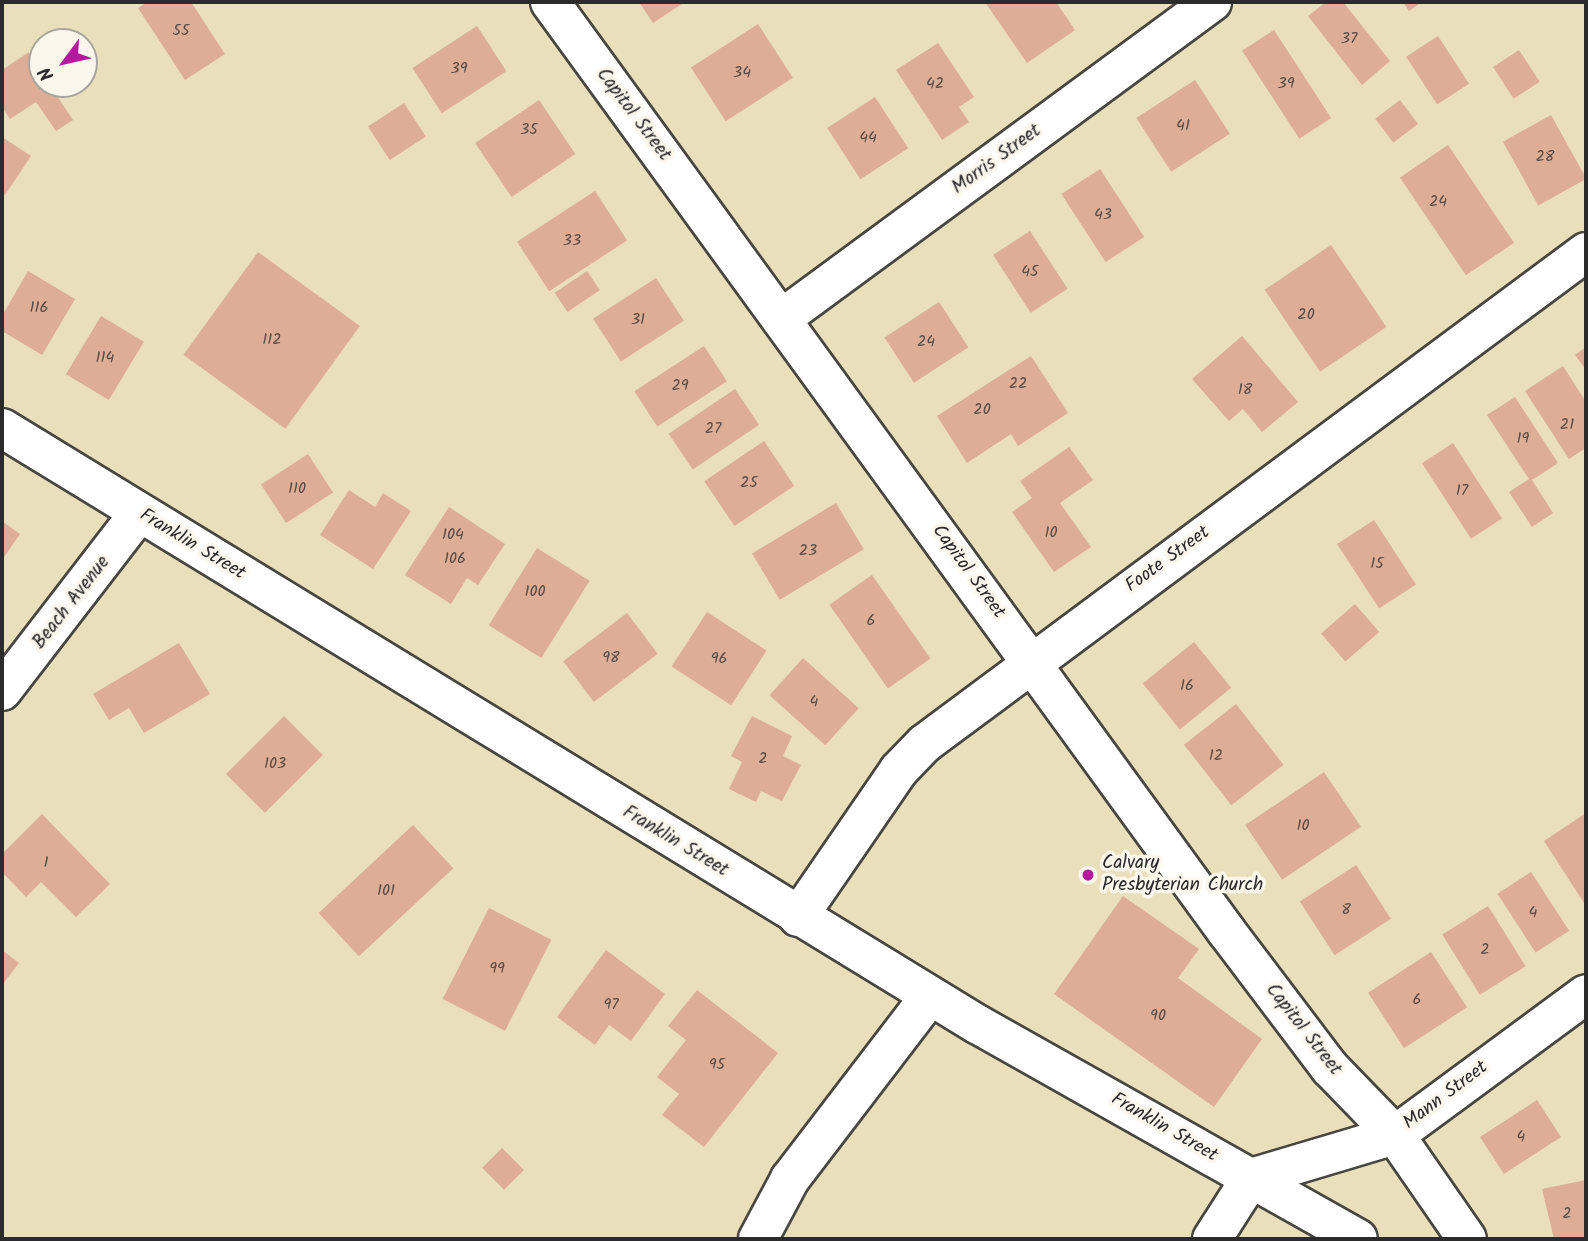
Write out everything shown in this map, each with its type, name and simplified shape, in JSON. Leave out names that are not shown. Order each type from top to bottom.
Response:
[{"type":"street","name":"Capitol Street","points":[[550,2],[1322,1058],[1395,1135],[1467,1239]]},
{"type":"street","name":"Morris Street","points":[[781,319],[1212,2]]},
{"type":"street","name":"Foote Street","points":[[798,917],[899,770],[1032,661],[1586,252]]},
{"type":"street","name":"Franklin Street","points":[[2,428],[930,996],[1358,1239]]},
{"type":"street","name":"Beach Avenue","points":[[2,691],[139,513]]},
{"type":"street","name":"Mann Street","points":[[1251,1178],[1395,1135],[1586,994]]},
{"type":"street","points":[[758,1239],[790,1179],[930,996]]},
{"type":"street","points":[[1212,1239],[1251,1178]]},
{"type":"building","points":[[147,2],[191,2],[225,54],[185,80],[138,8]]},
{"type":"building","points":[[639,2],[685,2],[653,23]]},
{"type":"building","points":[[985,2],[1056,2],[1075,30],[1027,63]]},
{"type":"building","points":[[1326,2],[1343,2],[1390,61],[1362,85],[1308,16]]},
{"type":"building","points":[[1403,2],[1422,2],[1409,11]]},
{"type":"building","points":[[758,24],[793,78],[726,121],[691,68]]},
{"type":"building","points":[[477,26],[506,71],[442,113],[412,68]]},
{"type":"building","points":[[1274,30],[1331,118],[1299,139],[1242,51]]},
{"type":"building","points":[[1438,36],[1469,84],[1437,105],[1406,57]]},
{"type":"building","points":[[938,43],[974,97],[959,107],[969,122],[942,140],[896,70]]},
{"type":"building","points":[[1519,50],[1540,82],[1514,99],[1493,67]]},
{"type":"building","points":[[28,53],[28,98],[58,98],[73,120],[56,131],[36,102],[10,119],[2,107],[2,70]]},
{"type":"building","points":[[1195,80],[1230,134],[1171,172],[1136,118]]},
{"type":"building","points":[[875,97],[908,148],[860,179],[827,128]]},
{"type":"building","points":[[539,100],[575,154],[512,197],[475,143]]},
{"type":"building","points":[[1400,100],[1418,124],[1393,143],[1375,119]]},
{"type":"building","points":[[404,103],[426,137],[390,160],[368,126]]},
{"type":"building","points":[[1551,115],[1586,179],[1538,206],[1503,142]]},
{"type":"building","points":[[2,137],[31,156],[5,195],[2,193]]},
{"type":"building","points":[[1448,145],[1514,243],[1466,275],[1400,177]]},
{"type":"building","points":[[1100,169],[1144,237],[1106,262],[1061,194]]},
{"type":"building","points":[[595,191],[627,240],[549,291],[517,242]]},
{"type":"building","points":[[1030,231],[1068,289],[1031,313],[993,255]]},
{"type":"building","points":[[1331,245],[1386,327],[1320,372],[1265,290]]},
{"type":"building","points":[[258,252],[360,326],[285,429],[183,355]]},
{"type":"building","points":[[28,271],[75,299],[42,355],[2,331],[2,316]]},
{"type":"building","points":[[587,271],[600,290],[568,312],[555,293]]},
{"type":"building","points":[[656,278],[684,321],[621,362],[593,319]]},
{"type":"building","points":[[939,302],[968,347],[914,383],[884,337]]},
{"type":"building","points":[[101,316],[144,342],[109,400],[66,374]]},
{"type":"building","points":[[1242,336],[1298,402],[1262,432],[1243,409],[1229,421],[1192,379]]},
{"type":"building","points":[[704,346],[727,381],[657,426],[634,391]]},
{"type":"building","points":[[1586,347],[1586,370],[1575,355]]},
{"type":"building","points":[[1031,356],[1068,413],[1018,446],[1011,434],[967,463],[937,416]]},
{"type":"building","points":[[1563,366],[1586,402],[1586,448],[1569,459],[1525,391]]},
{"type":"building","points":[[735,389],[759,425],[693,469],[669,434]]},
{"type":"building","points":[[1515,397],[1558,463],[1532,480],[1553,513],[1532,527],[1509,492],[1529,479],[1487,415]]},
{"type":"building","points":[[764,441],[794,486],[735,526],[704,481]]},
{"type":"building","points":[[1453,443],[1502,518],[1471,539],[1422,463]]},
{"type":"building","points":[[1069,447],[1093,480],[1060,503],[1091,547],[1054,572],[1012,512],[1032,498],[1020,481]]},
{"type":"building","points":[[308,454],[333,493],[286,523],[261,484]]},
{"type":"building","points":[[349,490],[375,507],[383,493],[411,511],[373,569],[320,535]]},
{"type":"building","points":[[836,503],[864,549],[780,600],[752,553]]},
{"type":"building","points":[[449,507],[505,544],[478,585],[467,578],[451,604],[405,575]]},
{"type":"building","points":[[1374,520],[1416,585],[1379,609],[1337,544]]},
{"type":"building","points":[[2,521],[20,534],[2,560]]},
{"type":"building","points":[[537,548],[590,581],[541,658],[489,625]]},
{"type":"building","points":[[872,575],[931,659],[888,688],[829,605]]},
{"type":"building","points":[[1355,604],[1379,632],[1345,661],[1321,634]]},
{"type":"building","points":[[707,612],[767,651],[731,705],[672,667]]},
{"type":"building","points":[[627,613],[658,654],[594,702],[563,661]]},
{"type":"building","points":[[1194,642],[1231,688],[1180,729],[1143,684]]},
{"type":"building","points":[[179,643],[210,694],[144,733],[129,708],[109,720],[93,694]]},
{"type":"building","points":[[803,658],[859,708],[825,745],[770,695]]},
{"type":"building","points":[[1236,704],[1283,765],[1231,805],[1184,745]]},
{"type":"building","points":[[284,716],[323,755],[265,813],[226,774]]},
{"type":"building","points":[[752,716],[792,736],[783,756],[801,765],[782,801],[761,791],[756,802],[729,789],[742,762],[731,756]]},
{"type":"building","points":[[1324,772],[1361,827],[1282,880],[1245,825]]},
{"type":"building","points":[[1586,813],[1586,906],[1544,841]]},
{"type":"building","points":[[42,814],[110,884],[76,917],[41,882],[26,897],[2,872],[2,854]]},
{"type":"building","points":[[413,825],[453,868],[359,956],[319,913]]},
{"type":"building","points":[[1356,865],[1391,919],[1335,955],[1300,901]]},
{"type":"building","points":[[1531,872],[1569,931],[1536,952],[1497,894]]},
{"type":"building","points":[[1123,896],[1199,949],[1178,978],[1262,1039],[1214,1107],[1054,994]]},
{"type":"building","points":[[1488,906],[1526,966],[1480,995],[1442,935]]},
{"type":"building","points":[[489,908],[551,940],[505,1031],[443,999]]},
{"type":"building","points":[[2,950],[19,963],[2,985]]},
{"type":"building","points":[[606,950],[665,994],[631,1041],[609,1025],[595,1045],[557,1017]]},
{"type":"building","points":[[1431,952],[1467,1007],[1404,1048],[1368,993]]},
{"type":"building","points":[[697,990],[778,1053],[704,1147],[662,1115],[679,1094],[657,1077],[686,1040],[668,1026]]},
{"type":"building","points":[[1537,1100],[1561,1137],[1504,1174],[1480,1137]]},
{"type":"building","points":[[502,1148],[524,1170],[504,1190],[482,1168]]},
{"type":"building","points":[[1586,1180],[1586,1238],[1554,1239],[1542,1189]]},
{"type":"place","name":"Calvary Presbyterian Church","points":[[1088,875]]}]
